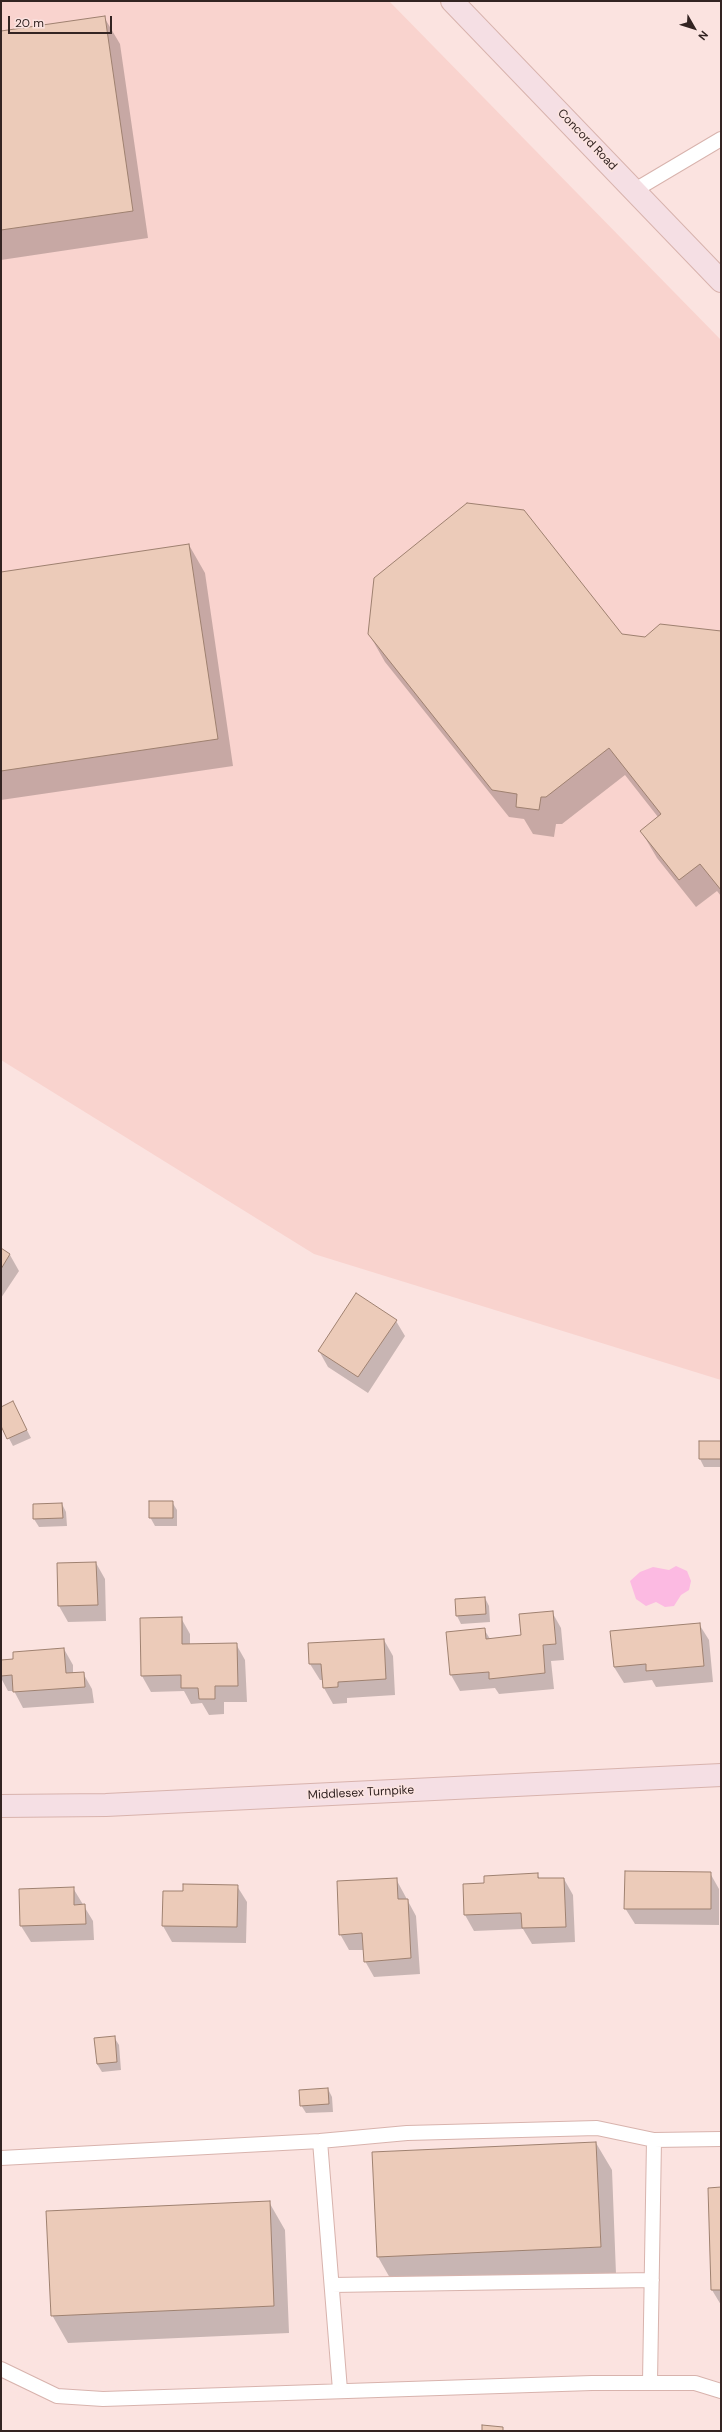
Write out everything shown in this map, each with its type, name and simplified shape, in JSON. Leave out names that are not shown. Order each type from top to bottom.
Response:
[{"type":"main road","name":"Concord Road","points":[[452,1],[721,281]]},
{"type":"main road","name":"Middlesex Turnpike","points":[[1,1806],[106,1805],[721,1775]]},
{"type":"lane","points":[[635,190],[721,139]]},
{"type":"lane","points":[[1,2158],[320,2141],[407,2133],[598,2128],[654,2140],[721,2139]]},
{"type":"lane","points":[[650,2382],[654,2140]]},
{"type":"lane","points":[[320,2141],[340,2390]]},
{"type":"lane","points":[[332,2285],[652,2280]]},
{"type":"lane","points":[[1,2366],[57,2396],[103,2399],[340,2390],[650,2382],[695,2383],[721,2391]]},
{"type":"shaded area","points":[[1,1],[389,1],[721,340],[721,1380],[314,1254],[1,1060]]},
{"type":"shaded area","points":[[676,1566],[687,1571],[691,1581],[689,1590],[681,1595],[674,1606],[665,1607],[656,1602],[646,1606],[636,1599],[630,1581],[640,1572],[653,1567],[669,1570]]},
{"type":"building","points":[[105,16],[133,211],[1,230],[1,31]]},
{"type":"building","points":[[467,503],[524,510],[622,634],[645,637],[660,624],[721,631],[721,890],[700,864],[679,880],[640,831],[661,814],[609,748],[546,797],[541,797],[539,810],[516,807],[517,794],[492,790],[368,634],[374,578]]},
{"type":"building","points":[[189,544],[218,739],[1,771],[1,572]]},
{"type":"building","points":[[1,1248],[10,1254],[1,1269]]},
{"type":"building","points":[[356,1293],[397,1320],[358,1377],[318,1351]]},
{"type":"building","points":[[13,1401],[27,1430],[7,1439],[1,1426],[1,1407]]},
{"type":"building","points":[[699,1441],[721,1441],[721,1459],[699,1459]]},
{"type":"building","points":[[149,1501],[173,1501],[173,1518],[149,1518]]},
{"type":"building","points":[[62,1503],[63,1518],[33,1519],[33,1504]]},
{"type":"building","points":[[96,1562],[98,1605],[58,1606],[57,1563]]},
{"type":"building","points":[[485,1597],[486,1614],[456,1616],[455,1599]]},
{"type":"building","points":[[553,1611],[556,1644],[543,1645],[545,1673],[489,1679],[489,1672],[450,1675],[446,1632],[485,1628],[486,1639],[521,1635],[519,1614]]},
{"type":"building","points":[[182,1617],[182,1644],[237,1643],[238,1686],[215,1686],[215,1699],[199,1699],[198,1688],[181,1688],[181,1675],[141,1676],[140,1618]]},
{"type":"building","points":[[700,1623],[704,1666],[646,1671],[646,1664],[614,1667],[610,1631]]},
{"type":"building","points":[[384,1639],[386,1679],[338,1682],[338,1687],[323,1688],[321,1664],[309,1664],[308,1643]]},
{"type":"building","points":[[64,1648],[66,1673],[84,1672],[85,1687],[13,1692],[12,1675],[1,1676],[1,1660],[13,1659],[13,1652]]},
{"type":"building","points":[[625,1871],[711,1872],[711,1909],[624,1909]]},
{"type":"building","points":[[538,1873],[538,1878],[564,1878],[566,1927],[522,1928],[521,1913],[464,1915],[463,1884],[484,1883],[484,1876]]},
{"type":"building","points":[[397,1878],[398,1899],[408,1899],[411,1958],[364,1962],[362,1933],[339,1935],[337,1881]]},
{"type":"building","points":[[183,1884],[238,1885],[237,1927],[162,1926],[163,1891],[183,1891]]},
{"type":"building","points":[[74,1887],[74,1905],[85,1904],[86,1924],[20,1926],[19,1889]]},
{"type":"building","points":[[115,2036],[117,2062],[97,2064],[94,2038]]},
{"type":"building","points":[[328,2088],[329,2104],[300,2106],[299,2090]]},
{"type":"building","points":[[596,2142],[601,2247],[377,2257],[372,2152]]},
{"type":"building","points":[[721,2187],[721,2290],[711,2290],[708,2188]]},
{"type":"building","points":[[270,2201],[274,2306],[51,2316],[46,2211]]},
{"type":"building","points":[[482,2425],[503,2427],[503,2431],[482,2431]]}]
